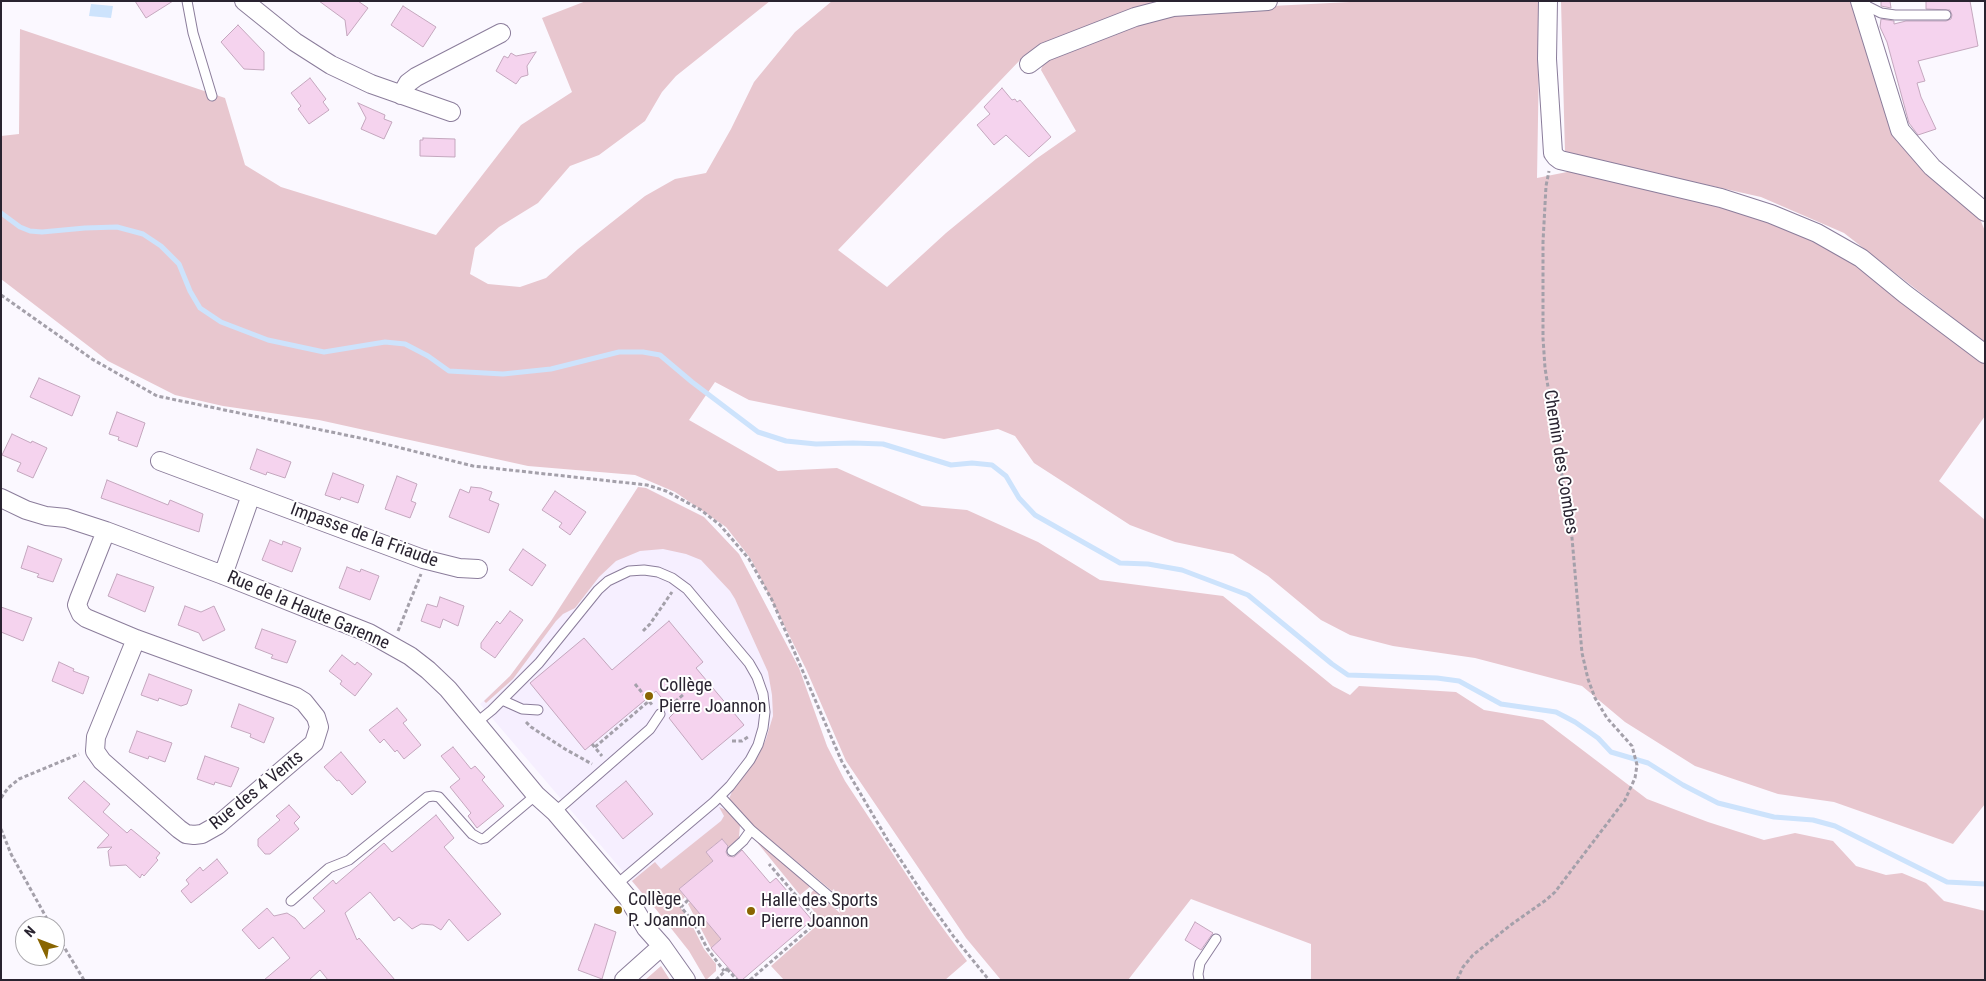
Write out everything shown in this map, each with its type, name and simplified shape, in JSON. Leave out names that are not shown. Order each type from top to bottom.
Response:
[{"type":"street","points":[[244,1],[295,42],[331,65],[371,84],[450,112]]},
{"type":"street","points":[[1029,64],[1045,52],[1135,17],[1173,7],[1268,1]]},
{"type":"street","points":[[1548,1],[1547,59],[1553,153],[1556,157],[1560,160],[1721,198],[1771,214],[1817,233],[1861,258],[1985,354]]},
{"type":"street","points":[[1860,3],[1900,130],[1932,167],[1985,212]]},
{"type":"street","points":[[401,95],[408,83],[416,77],[501,33]]},
{"type":"street","name":"Impasse de la Friaude","points":[[160,461],[426,560],[459,568],[478,570]]},
{"type":"street","points":[[223,575],[251,495]]},
{"type":"street","name":"Rue de la Haute Garenne","points":[[1,498],[26,510],[46,516],[66,518],[106,531],[345,623],[392,645],[428,670],[476,722],[536,795],[555,812],[632,904],[646,928],[662,946],[686,980]]},
{"type":"street","name":"Rue des 4 Vents","points":[[95,752],[102,761],[179,829],[186,834],[194,835],[210,831],[314,744],[318,727],[316,717],[304,702],[136,639],[86,618],[78,610],[79,599],[106,531]]},
{"type":"street","points":[[95,752],[96,737],[136,639]]},
{"type":"street","points":[[624,980],[662,946]]},
{"type":"lane","points":[[187,1],[192,33],[212,96]]},
{"type":"lane","points":[[1860,3],[1881,13],[1895,15],[1946,15]]},
{"type":"lane","points":[[476,722],[502,700],[539,663],[598,590],[608,581],[629,571],[644,570],[658,572],[672,578],[687,589],[749,663],[763,694],[765,712],[758,745],[745,767],[720,796],[616,885]]},
{"type":"lane","points":[[502,700],[517,707],[538,710]]},
{"type":"lane","points":[[555,812],[603,768],[650,729],[660,714]]},
{"type":"lane","points":[[291,901],[329,868],[349,860],[426,797],[439,797],[472,834],[481,839],[485,838],[536,795]]},
{"type":"lane","points":[[720,796],[751,830],[837,903]]},
{"type":"lane","points":[[732,851],[751,830]]},
{"type":"lane","points":[[1199,980],[1200,963],[1216,940]]},
{"type":"path","name":"Chemin des Combes","points":[[1457,980],[1463,967],[1473,955],[1555,892],[1625,800],[1635,778],[1637,765],[1632,746],[1607,718],[1595,698],[1582,654],[1572,538],[1543,338],[1543,242],[1546,186],[1549,171],[1556,157]]},
{"type":"path","points":[[1,295],[92,359],[157,396],[365,439],[472,466],[647,486],[666,491],[701,510],[720,525],[749,559],[772,600],[842,762],[887,839],[921,891],[954,937],[989,980]]},
{"type":"path","points":[[392,645],[426,560]]},
{"type":"path","points":[[644,631],[664,605],[678,582]]},
{"type":"path","points":[[635,684],[660,714]]},
{"type":"path","points":[[674,702],[684,694]]},
{"type":"path","points":[[595,747],[616,726],[649,701]]},
{"type":"path","points":[[517,707],[520,714],[531,727],[588,763],[603,768]]},
{"type":"path","points":[[1,798],[8,788],[19,779],[71,757],[95,752]]},
{"type":"path","points":[[1,829],[11,854],[45,916]]},
{"type":"path","points":[[744,839],[764,857],[818,922],[750,980]]},
{"type":"path","points":[[688,900],[681,907],[694,923],[707,948],[737,980]]},
{"type":"path","points":[[65,949],[84,980]]},
{"type":"path","points":[[716,980],[727,969]]},
{"type":"shaded area","points":[[586,1],[770,1],[676,76],[662,92],[645,121],[599,155],[570,166],[538,203],[499,227],[475,248],[470,274],[488,284],[520,287],[546,278],[578,249],[645,196],[675,179],[706,173],[731,129],[754,82],[795,32],[832,1],[1169,1],[1114,20],[1021,59],[838,250],[887,287],[946,233],[1036,159],[1076,131],[1041,70],[1045,58],[1174,11],[1350,2],[1540,2],[1537,178],[1572,171],[1641,184],[1752,215],[1815,240],[1860,266],[1985,360],[1985,416],[1939,481],[1985,520],[1985,804],[1953,844],[1834,802],[1778,794],[1695,766],[1625,722],[1582,686],[1475,658],[1393,646],[1350,635],[1321,620],[1268,576],[1233,554],[1175,542],[1130,525],[1034,463],[1015,436],[998,429],[944,439],[749,400],[715,382],[689,420],[778,471],[837,468],[922,506],[967,510],[1038,542],[1100,580],[1223,596],[1333,686],[1350,695],[1359,686],[1456,692],[1484,710],[1543,720],[1647,799],[1708,822],[1764,840],[1795,833],[1833,841],[1856,866],[1886,875],[1902,873],[1926,883],[1944,901],[1985,911],[1985,980],[1311,980],[1311,944],[1191,899],[1128,980],[1001,980],[966,938],[846,761],[806,669],[751,559],[726,527],[675,492],[635,475],[528,466],[319,420],[223,406],[175,395],[108,361],[1,279],[1,136],[19,134],[20,29],[225,98],[245,165],[281,187],[436,235],[521,125],[572,92],[542,18]]},
{"type":"shaded area","points":[[1561,1],[1853,1],[1894,129],[1977,212],[1985,231],[1985,343],[1844,233],[1761,197],[1565,153]]},
{"type":"shaded area","name":"Collège Pierre Joannon","points":[[638,487],[646,488],[704,517],[739,554],[799,668],[827,746],[741,819],[644,896],[480,704],[510,676],[551,621]]},
{"type":"shaded area","points":[[638,487],[646,488],[704,517],[739,554],[799,668],[827,746],[845,781],[931,912],[967,961],[945,980],[784,980],[771,966],[822,921],[804,899],[814,890],[840,913],[834,889],[832,891],[743,817],[729,799],[733,789],[758,756],[766,739],[773,716],[772,695],[768,672],[735,599],[701,560],[686,554],[663,549],[640,551],[616,561],[599,577],[575,608],[563,614],[556,621],[513,679],[486,703],[484,701],[510,676],[551,621]]},
{"type":"shaded area","points":[[719,807],[726,810],[740,825],[739,838],[729,847],[722,839],[706,852],[713,861],[679,889],[685,897],[678,904],[691,923],[704,949],[716,964],[716,971],[706,980],[689,951],[651,903],[653,901],[651,898],[648,900],[632,881],[655,862],[661,869],[721,821],[724,816]]},
{"type":"shaded area","points":[[756,841],[811,886],[800,895]]},
{"type":"shaded area","points":[[690,902],[721,939],[711,948],[688,904]]},
{"type":"shaded area","points":[[661,966],[670,980],[645,980]]},
{"type":"water","points":[[91,4],[113,6],[111,18],[89,16]]},
{"type":"building","points":[[135,1],[173,1],[146,18]]},
{"type":"building","points":[[319,1],[358,1],[368,8],[347,36],[345,20]]},
{"type":"building","points":[[1881,1],[1890,1],[1891,8],[1881,6]]},
{"type":"building","points":[[1926,1],[1970,1],[1978,46],[1918,61],[1925,81],[1917,83],[1921,97],[1936,129],[1918,135],[1909,123],[1887,42],[1880,27],[1881,19],[1894,21],[1894,24],[1906,21],[1946,21],[1951,19],[1950,10],[1926,9]]},
{"type":"building","points":[[403,6],[436,27],[423,47],[391,25]]},
{"type":"building","points":[[238,25],[264,52],[264,70],[244,69],[221,42]]},
{"type":"building","points":[[536,52],[527,66],[528,75],[521,77],[516,84],[496,71],[504,56],[508,58],[511,53],[516,56]]},
{"type":"building","points":[[310,78],[326,99],[323,102],[329,110],[309,124],[298,109],[301,106],[291,93]]},
{"type":"building","points":[[1002,88],[1012,100],[1015,99],[1017,102],[1020,100],[1051,137],[1029,157],[1006,135],[994,145],[977,125],[990,114],[984,107]]},
{"type":"building","points":[[358,103],[385,115],[384,119],[392,122],[384,139],[361,129],[366,118]]},
{"type":"building","points":[[423,138],[455,139],[455,157],[420,156],[420,140],[423,140]]},
{"type":"building","points":[[39,378],[80,396],[72,416],[30,397]]},
{"type":"building","points":[[117,412],[145,423],[137,447],[118,440],[119,437],[109,434]]},
{"type":"building","points":[[12,434],[47,448],[33,478],[17,471],[21,463],[2,455]]},
{"type":"building","points":[[257,449],[291,462],[285,478],[267,472],[266,475],[250,469]]},
{"type":"building","points":[[333,473],[364,485],[358,503],[341,497],[340,500],[325,495]]},
{"type":"building","points":[[397,476],[417,484],[411,501],[416,503],[410,518],[385,509]]},
{"type":"building","points":[[107,480],[168,505],[170,500],[203,514],[199,532],[101,498]]},
{"type":"building","points":[[471,487],[492,492],[489,500],[499,504],[489,533],[449,517],[460,489],[469,493]]},
{"type":"building","points":[[555,491],[586,512],[570,535],[559,527],[562,523],[542,510]]},
{"type":"building","points":[[270,540],[282,545],[283,541],[301,548],[292,572],[262,560]]},
{"type":"building","points":[[28,546],[62,559],[53,582],[37,577],[39,574],[21,568]]},
{"type":"building","points":[[523,549],[546,565],[532,586],[509,570]]},
{"type":"building","points":[[347,567],[360,572],[361,569],[379,576],[370,600],[339,588]]},
{"type":"building","points":[[117,574],[154,587],[145,612],[108,596]]},
{"type":"building","points":[[440,597],[464,606],[458,626],[443,619],[440,628],[421,621],[427,604],[437,607]]},
{"type":"building","points":[[185,606],[201,612],[214,606],[225,630],[203,641],[199,633],[178,625]]},
{"type":"building","points":[[1,607],[32,618],[23,641],[1,632]]},
{"type":"building","points":[[510,611],[523,620],[495,658],[481,648],[481,643],[497,621],[500,624]]},
{"type":"building","points":[[669,621],[703,662],[696,668],[744,725],[702,760],[669,718],[674,713],[656,691],[585,750],[530,683],[584,638],[612,670]]},
{"type":"building","points":[[262,629],[296,641],[287,663],[271,658],[273,655],[255,648]]},
{"type":"building","points":[[342,655],[355,665],[357,662],[372,674],[355,696],[340,684],[342,681],[329,671]]},
{"type":"building","points":[[59,662],[74,669],[73,671],[89,677],[83,694],[52,681]]},
{"type":"building","points":[[149,674],[192,690],[187,704],[181,706],[159,698],[158,701],[141,695]]},
{"type":"building","points":[[239,704],[274,718],[264,743],[250,737],[251,734],[231,727]]},
{"type":"building","points":[[397,708],[407,720],[403,723],[421,745],[404,759],[384,739],[380,743],[369,730]]},
{"type":"building","points":[[137,731],[172,743],[165,762],[149,756],[148,759],[129,752]]},
{"type":"building","points":[[453,747],[471,769],[475,766],[485,777],[482,780],[504,806],[477,828],[468,816],[471,813],[450,787],[460,779],[441,756]]},
{"type":"building","points":[[341,752],[366,782],[352,795],[324,767]]},
{"type":"building","points":[[205,756],[239,768],[231,787],[215,782],[214,785],[197,779]]},
{"type":"building","points":[[84,781],[110,804],[103,812],[127,833],[131,829],[160,853],[156,858],[158,860],[144,876],[142,874],[140,878],[126,865],[110,866],[108,851],[112,847],[97,848],[109,835],[68,798]]},
{"type":"building","points":[[626,781],[653,814],[623,839],[596,806]]},
{"type":"building","points":[[289,805],[300,817],[294,823],[299,829],[270,854],[265,854],[258,846],[258,839],[280,820],[276,816]]},
{"type":"building","points":[[436,815],[454,838],[444,847],[501,914],[468,941],[449,919],[441,930],[433,925],[421,924],[412,929],[399,917],[394,921],[370,892],[345,913],[357,940],[359,938],[395,980],[328,980],[320,970],[309,980],[264,980],[290,958],[273,937],[259,949],[242,930],[267,908],[274,916],[287,913],[295,918],[304,929],[325,911],[313,898],[333,880],[336,884],[384,843],[392,852]]},
{"type":"building","name":"Halle des Sports Pierre Joannon","points":[[722,839],[728,846],[726,852],[728,856],[734,857],[742,850],[770,883],[776,878],[812,920],[742,980],[739,980],[711,948],[721,939],[679,889],[713,861],[706,852]]},
{"type":"building","points":[[217,859],[228,873],[191,903],[181,891],[189,884],[186,880],[200,867],[203,871]]},
{"type":"building","points":[[1195,922],[1213,933],[1201,950],[1185,940]]},
{"type":"building","points":[[595,924],[616,932],[602,979],[578,970]]},
{"type":"waterway","points":[[1,213],[20,227],[30,231],[42,232],[117,227],[143,234],[161,246],[179,264],[190,291],[200,308],[221,322],[268,340],[324,352],[385,342],[405,344],[428,356],[449,371],[503,374],[551,369],[619,352],[643,352],[660,355],[758,432],[786,441],[816,444],[883,444],[951,465],[972,463],[992,465],[1006,476],[1019,498],[1035,515],[1120,563],[1148,564],[1182,570],[1248,595],[1348,675],[1437,678],[1459,681],[1501,704],[1556,712],[1598,738],[1611,752],[1648,763],[1683,785],[1718,803],[1774,817],[1813,820],[1835,826],[1947,882],[1985,884]]},
{"type":"place","name":"Collège Pierre Joannon","points":[[649,696]]},
{"type":"place","name":"Collège P. Joannon","points":[[618,910]]},
{"type":"place","name":"Halle des Sports Pierre Joannon","points":[[751,911]]}]
